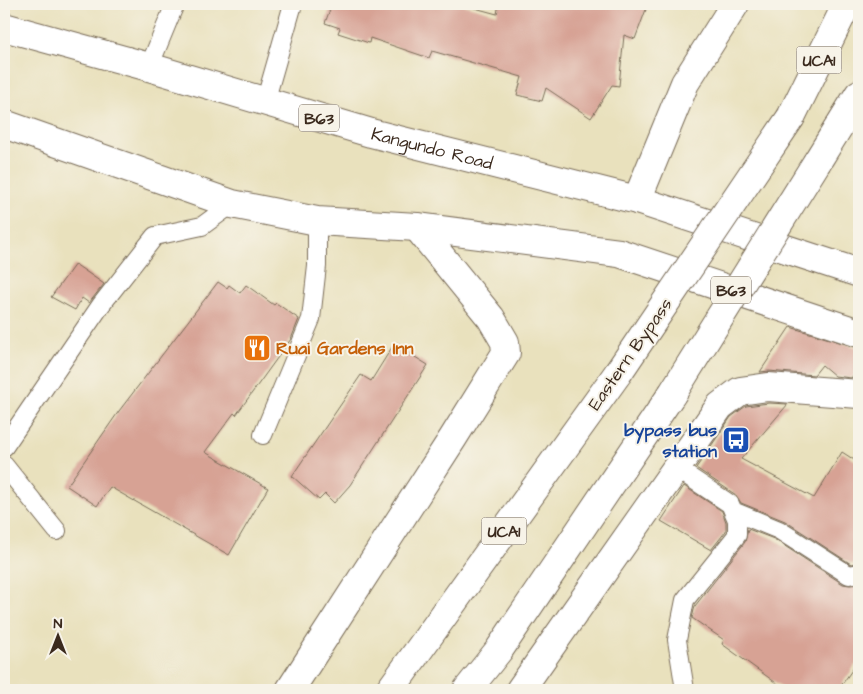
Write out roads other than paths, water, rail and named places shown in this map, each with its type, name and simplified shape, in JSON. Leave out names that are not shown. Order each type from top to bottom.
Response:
[{"type":"main road","points":[[636,200],[685,83],[735,4]]},
{"type":"main road","name":"Eastern Bypass","points":[[390,690],[618,373],[791,117],[847,4]]},
{"type":"main road","name":"Kangundo Road","points":[[4,27],[149,67],[371,133],[636,200],[859,273]]},
{"type":"main road","points":[[467,690],[499,650],[672,394],[859,94]]},
{"type":"main road","name":"B63","points":[[4,124],[232,204],[317,221],[417,227],[619,253],[859,333]]},
{"type":"main road","points":[[290,690],[459,430],[506,353],[505,342],[491,318],[417,227]]},
{"type":"main road","points":[[520,690],[720,406],[740,391],[768,387],[859,394]]},
{"type":"lane","points":[[149,67],[175,4]]},
{"type":"lane","points":[[265,102],[293,4]]},
{"type":"lane","points":[[4,447],[101,305],[155,236],[202,226],[232,204]]},
{"type":"lane","points":[[263,434],[311,319],[317,266],[317,221]]},
{"type":"lane","points":[[4,465],[56,530]]},
{"type":"lane","points":[[676,468],[730,504],[737,520],[737,535],[685,600],[677,640],[685,690]]},
{"type":"lane","points":[[733,511],[779,530],[849,576],[859,574]]},
{"type":"place","name":"Ruai Gardens Inn","points":[[257,348]]},
{"type":"place","name":"bypass bus station","points":[[736,440]]}]
